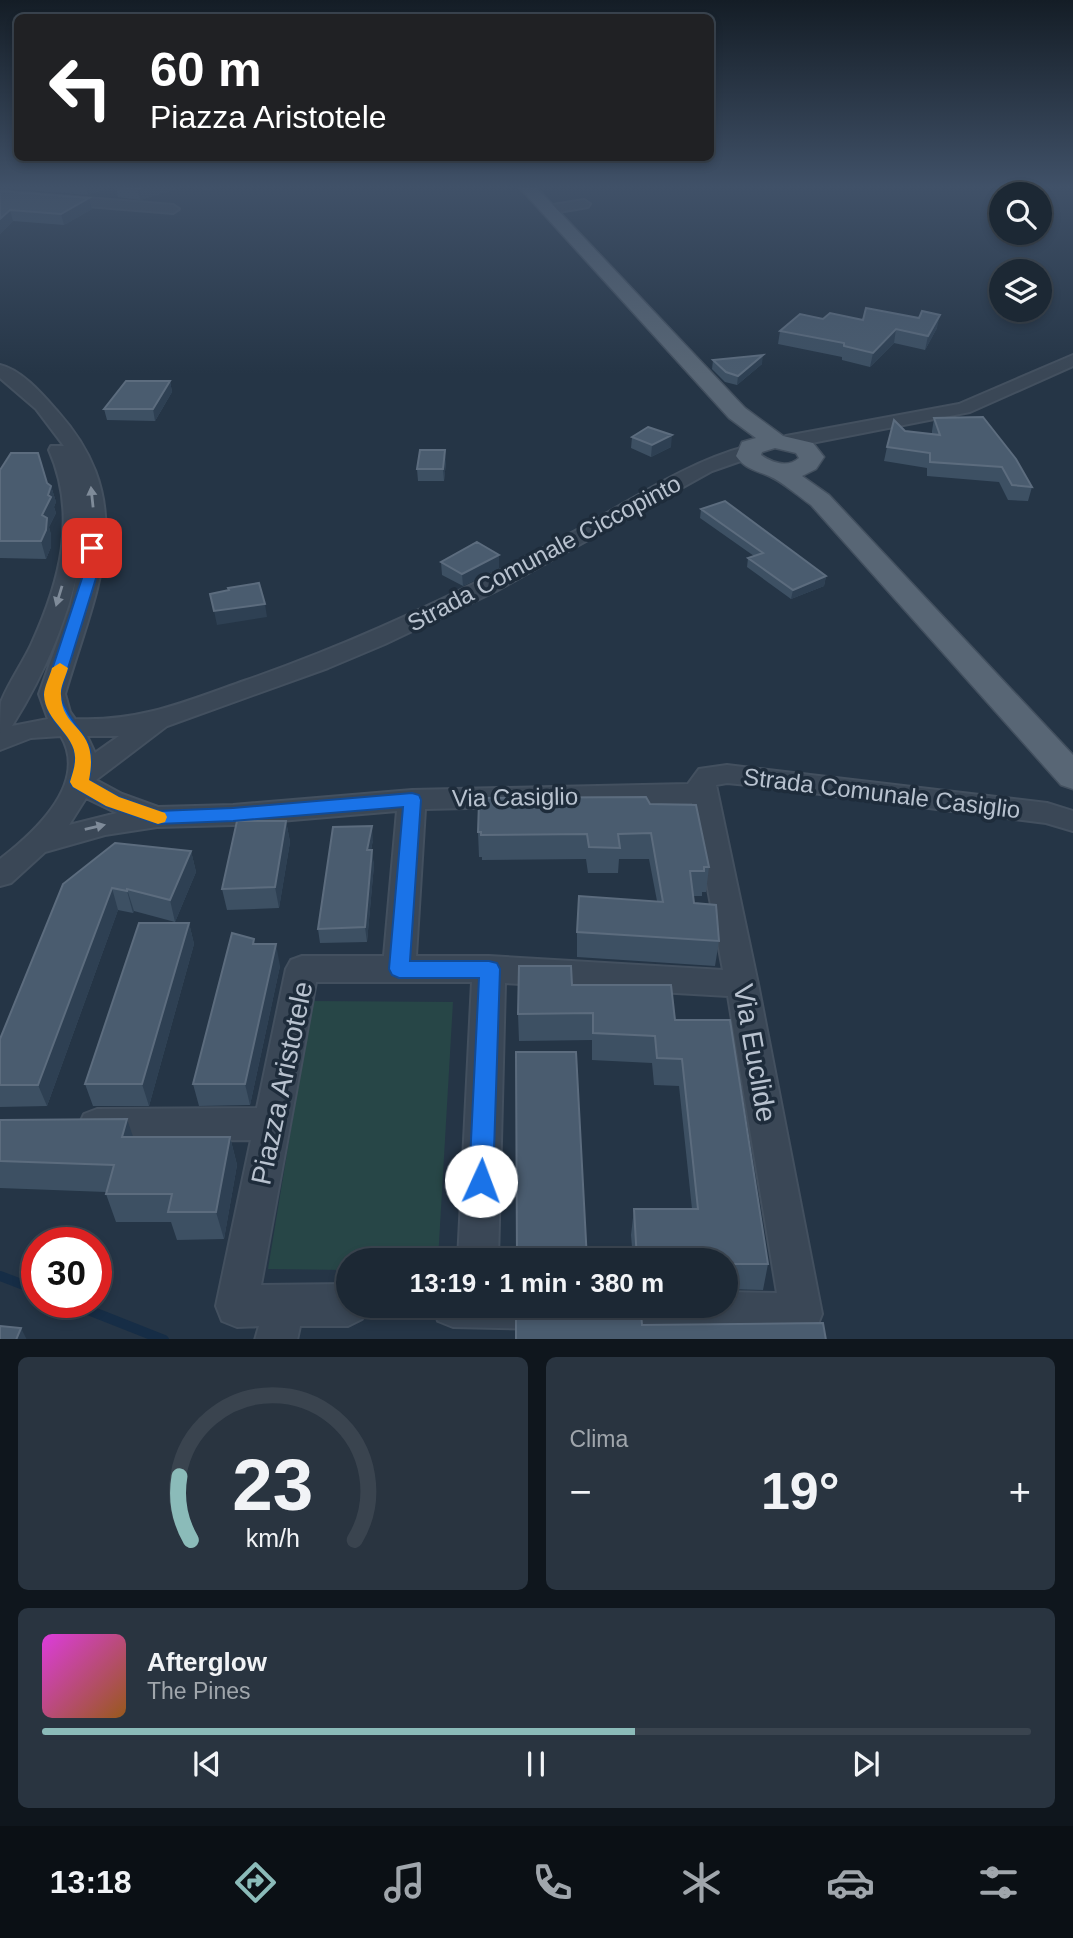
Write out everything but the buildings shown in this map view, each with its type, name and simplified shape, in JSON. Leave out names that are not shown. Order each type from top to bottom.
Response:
[{"type":"main road","points":[[583,248],[737,413],[780,441],[814,451]]},
{"type":"main road","points":[[737,413],[761,459],[820,500],[1073,777]]},
{"type":"main road","points":[[761,459],[780,441]]},
{"type":"main road","points":[[761,459],[814,451]]},
{"type":"main road","points":[[814,451],[820,500]]},
{"type":"street","points":[[814,451],[964,408],[1073,360]]},
{"type":"street","points":[[0,370],[38,400],[58,422],[71,442],[91,485],[95,521],[90,575],[52,694],[57,713],[83,750],[80,780],[59,818],[19,859],[0,886]]},
{"type":"street","points":[[0,384],[39,421],[54,442],[72,488],[74,507],[73,551],[53,618],[22,690],[0,723]]},
{"type":"street","name":"Strada Comunale Ciccopinto","points":[[0,741],[22,730],[37,727],[124,727],[296,673],[456,605],[705,467],[761,459]]},
{"type":"street","name":"Strada Comunale Ciccopinto","points":[[80,780],[122,746],[180,711]]},
{"type":"street","name":"Strada Comunale Casiglio","points":[[705,793],[702,784],[709,775],[727,774],[1047,813],[1073,821]]},
{"type":"street","name":"Via Casiglio","points":[[80,780],[113,801],[157,817]]},
{"type":"street","name":"Via Casiglio","points":[[19,859],[105,825],[157,817],[233,815],[412,800],[705,793]]},
{"type":"street","name":"Via Euclide","points":[[705,793],[801,1314],[738,1312]]},
{"type":"street","points":[[399,969],[412,800]]},
{"type":"street","name":"Piazza Aristotele","points":[[336,1309],[280,1324],[237,1306],[302,969],[489,969],[742,984]]},
{"type":"street","points":[[478,1248],[489,969]]},
{"type":"street","points":[[68,1125],[272,1124]]},
{"type":"green space","points":[[312,1001],[453,1002],[439,1248],[336,1248],[336,1270],[268,1269]]},
{"type":"waterway","points":[[0,1276],[21,1284]]},
{"type":"waterway","points":[[108,1318],[161,1339]]},
{"type":"slow traffic","points":[[60,668],[52,694],[57,713],[76,734],[83,750],[83,770],[79,782],[113,801],[158,817]]},
{"type":"route","points":[[92,548],[90,575],[52,694],[57,713],[76,734],[83,750],[83,770],[79,782],[113,801],[157,817],[233,815],[412,800],[399,969],[489,969],[481,1181]]}]
